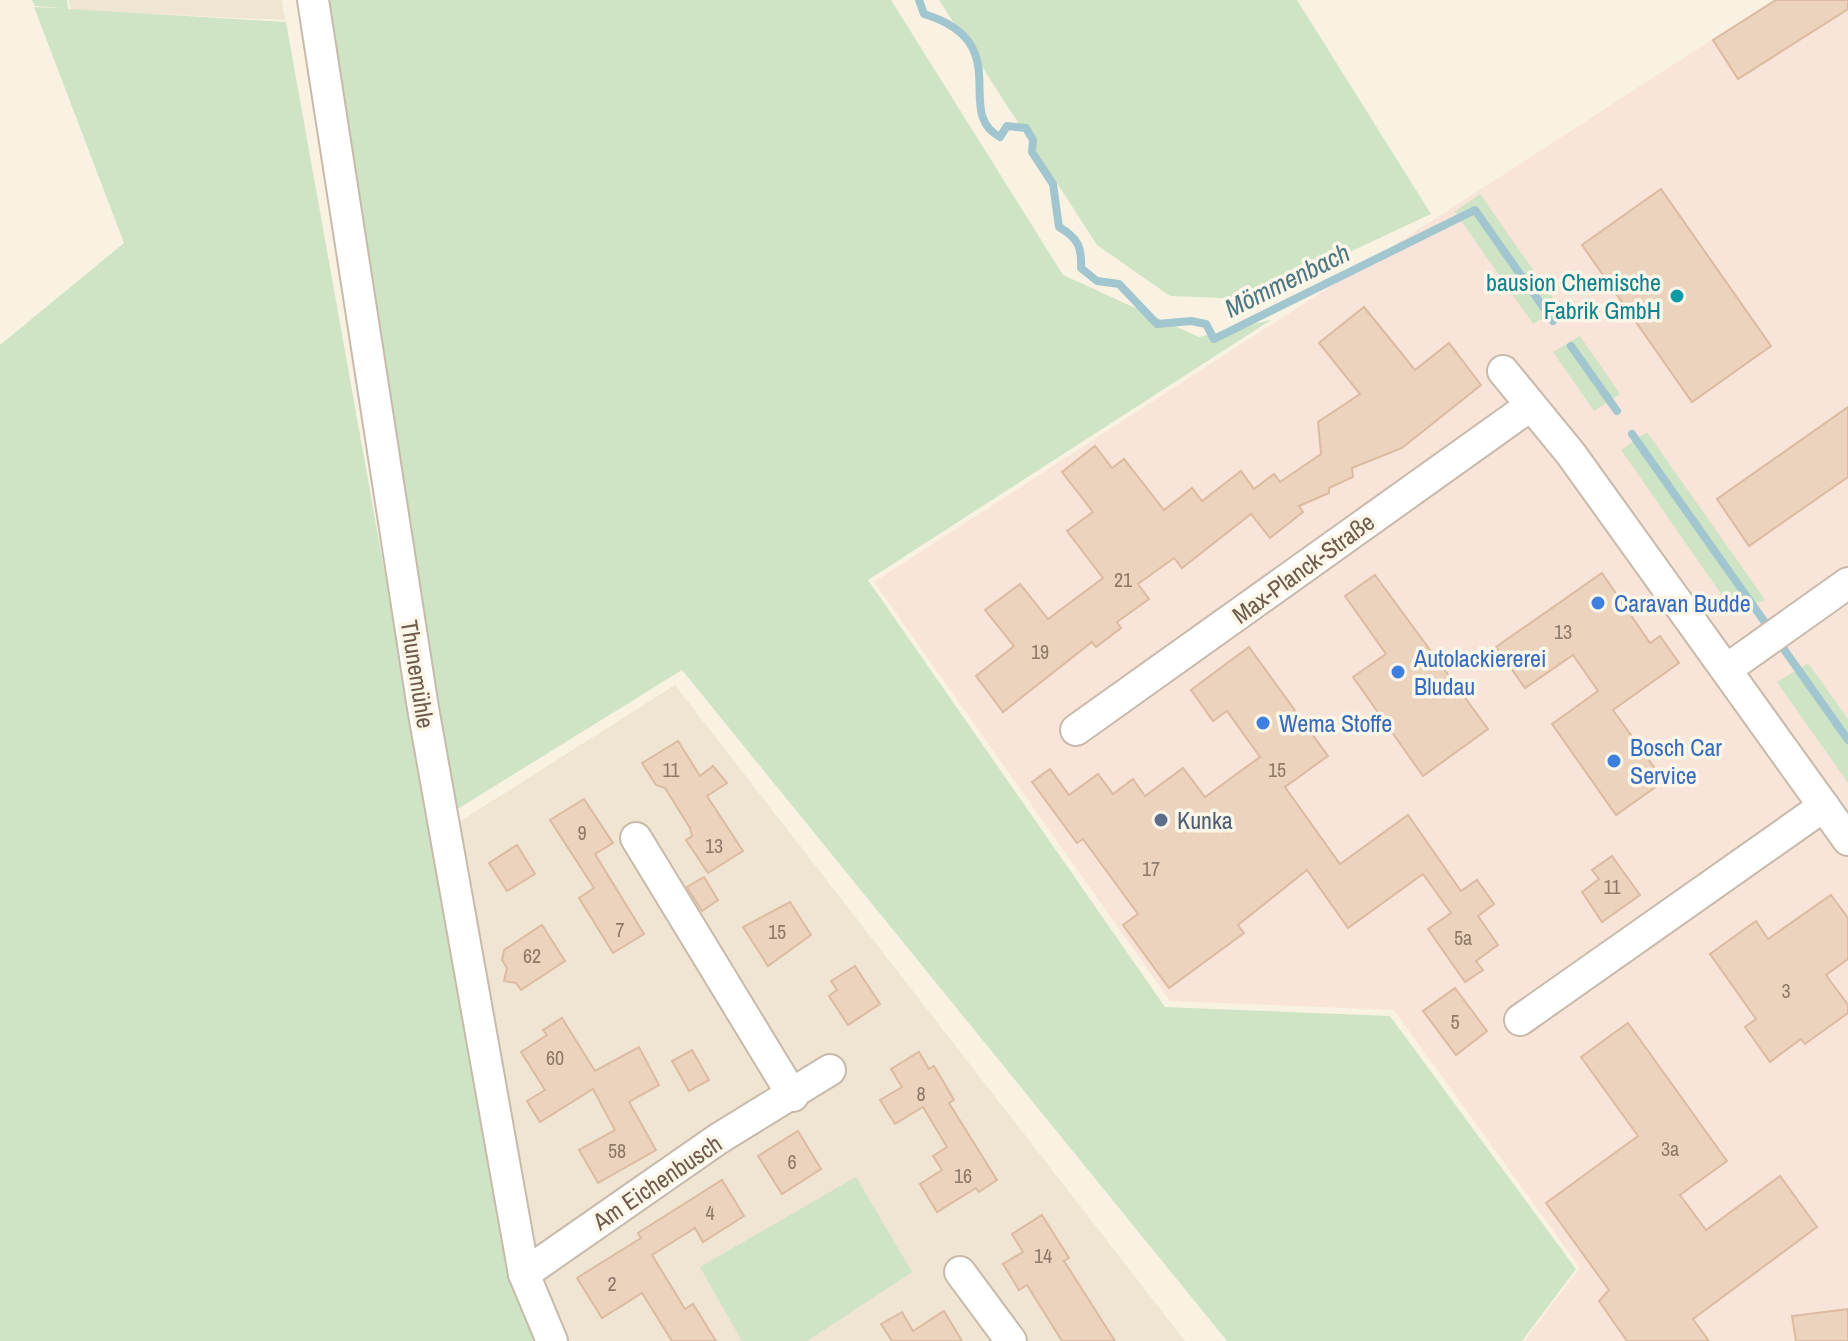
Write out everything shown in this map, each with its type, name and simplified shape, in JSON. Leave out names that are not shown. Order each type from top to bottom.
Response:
[{"type":"street","name":"Thunemühle","points":[[313,0],[423,708],[524,1274],[552,1341]]},
{"type":"street","points":[[1503,371],[1571,454],[1848,840]]},
{"type":"street","name":"Max-Planck-Straße","points":[[1076,730],[1530,406]]},
{"type":"street","points":[[1727,669],[1848,583]]},
{"type":"street","points":[[1520,1020],[1824,806]]},
{"type":"street","points":[[636,838],[793,1096]]},
{"type":"street","name":"Am Eichenbusch","points":[[524,1274],[718,1139],[793,1096],[830,1070]]},
{"type":"street","points":[[960,1272],[1011,1341]]},
{"type":"shaded area","points":[[69,0],[282,0],[285,20],[70,10]]},
{"type":"shaded area","points":[[1773,0],[1848,0],[1848,1341],[1524,1341],[1580,1268],[1394,1010],[1170,1001],[874,582]]},
{"type":"shaded area","points":[[675,685],[1185,1341],[559,1341],[532,1272],[459,822]]},
{"type":"green space","points":[[32,0],[67,0],[68,9],[286,22],[510,1272],[540,1341],[0,1341],[0,345],[124,243],[34,7],[65,8],[35,6]]},
{"type":"green space","points":[[321,0],[891,0],[1063,275],[1199,337],[1271,320],[868,580],[1165,1007],[1390,1016],[1576,1269],[1522,1341],[1227,1341],[682,670],[456,810]]},
{"type":"green space","points":[[939,0],[1297,0],[1431,214],[1249,299],[1170,296],[1097,245]]},
{"type":"green space","points":[[1480,194],[1560,308],[1533,324],[1455,212],[1450,215]]},
{"type":"green space","points":[[1580,336],[1620,394],[1594,411],[1553,352]]},
{"type":"green space","points":[[1647,432],[1765,600],[1733,611],[1621,450]]},
{"type":"green space","points":[[1808,663],[1848,719],[1848,783],[1777,682]]},
{"type":"green space","points":[[856,1177],[912,1272],[807,1341],[742,1341],[700,1267]]},
{"type":"building","points":[[1776,0],[1848,0],[1848,9],[1738,79],[1713,40]]},
{"type":"building","name":"bausion Chemische Fabrik GmbH","points":[[1661,189],[1771,346],[1692,402],[1582,245]]},
{"type":"building","points":[[1364,307],[1415,370],[1449,343],[1481,385],[1402,448],[1352,468],[1353,477],[1329,488],[1329,493],[1299,506],[1303,512],[1270,538],[1251,514],[1182,568],[1174,558],[1138,584],[1149,599],[1117,622],[1121,628],[1096,647],[1092,642],[1003,712],[976,676],[1014,646],[985,610],[1020,584],[1048,619],[1103,578],[1067,531],[1093,512],[1062,472],[1095,446],[1112,468],[1124,459],[1164,510],[1192,488],[1202,501],[1241,471],[1254,489],[1274,474],[1280,482],[1321,454],[1318,422],[1360,394],[1319,343]]},
{"type":"building","points":[[1848,407],[1848,477],[1749,546],[1717,499]]},
{"type":"building","points":[[1602,573],[1650,643],[1660,636],[1679,663],[1613,710],[1664,781],[1616,815],[1552,724],[1598,691],[1573,655],[1525,688],[1496,647]]},
{"type":"building","points":[[1375,575],[1488,729],[1423,776],[1353,677],[1386,654],[1345,596]]},
{"type":"building","points":[[1249,647],[1328,756],[1285,787],[1340,864],[1408,815],[1461,891],[1477,880],[1494,904],[1478,916],[1498,945],[1476,961],[1483,970],[1465,982],[1428,929],[1451,913],[1423,874],[1348,928],[1307,870],[1238,925],[1244,933],[1169,988],[1123,925],[1138,914],[1083,839],[1077,843],[1032,782],[1050,769],[1069,795],[1098,774],[1113,794],[1133,779],[1145,796],[1183,768],[1205,797],[1260,757],[1227,711],[1213,721],[1191,690]]},
{"type":"building","points":[[678,741],[700,776],[713,766],[727,783],[707,796],[743,851],[708,873],[686,840],[692,836],[690,828],[665,788],[656,785],[642,763]]},
{"type":"building","points":[[584,799],[613,843],[595,854],[644,934],[613,953],[579,898],[594,888],[550,820]]},
{"type":"building","points":[[517,845],[535,874],[507,891],[489,863]]},
{"type":"building","points":[[1612,856],[1640,895],[1602,922],[1582,892],[1599,879],[1592,870]]},
{"type":"building","points":[[704,877],[718,900],[702,911],[687,887]]},
{"type":"building","points":[[1831,895],[1848,918],[1848,959],[1826,975],[1848,1005],[1848,1013],[1805,1044],[1801,1039],[1770,1062],[1745,1027],[1756,1019],[1710,954],[1756,921],[1768,939]]},
{"type":"building","points":[[790,902],[811,935],[768,966],[743,927]]},
{"type":"building","points":[[542,925],[565,961],[521,990],[516,983],[504,981],[507,968],[502,960],[504,950]]},
{"type":"building","points":[[855,966],[880,1004],[848,1025],[829,996],[837,990],[831,981]]},
{"type":"building","points":[[1455,988],[1487,1031],[1456,1055],[1423,1011]]},
{"type":"building","points":[[562,1018],[595,1071],[639,1047],[659,1085],[629,1102],[656,1150],[598,1183],[579,1150],[615,1130],[593,1089],[540,1122],[527,1101],[545,1090],[521,1052],[547,1035],[543,1030]]},
{"type":"building","points":[[1628,1023],[1727,1161],[1680,1195],[1706,1230],[1780,1176],[1817,1227],[1693,1319],[1709,1341],[1627,1341],[1599,1301],[1609,1290],[1546,1203],[1638,1136],[1581,1057]]},
{"type":"building","points":[[692,1050],[709,1080],[689,1091],[672,1061]]},
{"type":"building","points":[[919,1052],[929,1069],[934,1066],[954,1100],[949,1103],[997,1180],[979,1192],[976,1188],[937,1212],[920,1184],[942,1170],[933,1156],[947,1147],[923,1107],[895,1124],[880,1100],[902,1087],[891,1069]]},
{"type":"building","points":[[798,1131],[821,1169],[782,1194],[758,1156]]},
{"type":"building","points":[[722,1180],[744,1216],[703,1242],[695,1228],[652,1255],[685,1309],[693,1304],[716,1341],[672,1341],[642,1293],[602,1318],[577,1278],[641,1238],[638,1233]]},
{"type":"building","points":[[1042,1215],[1069,1258],[1064,1261],[1115,1341],[1062,1341],[1027,1285],[1019,1290],[1003,1264],[1023,1252],[1012,1234]]},
{"type":"building","points":[[1848,1309],[1848,1341],[1796,1341],[1792,1316]]},
{"type":"building","points":[[944,1311],[962,1341],[892,1341],[881,1324],[902,1312],[913,1331]]},
{"type":"waterway","name":"Mömmenbach","points":[[919,0],[924,14],[952,27],[969,42],[977,59],[981,111],[987,126],[1000,137],[1007,126],[1026,128],[1033,140],[1032,152],[1053,184],[1059,227],[1075,239],[1081,254],[1081,268],[1097,281],[1119,284],[1157,324],[1191,321],[1206,324],[1214,339],[1475,210],[1553,321]]},
{"type":"waterway","name":"Mömmenbach","points":[[1571,346],[1617,411]]},
{"type":"waterway","name":"Mömmenbach","points":[[1632,434],[1848,740]]},
{"type":"place","name":"bausion Chemische Fabrik GmbH","points":[[1677,296]]},
{"type":"place","name":"Caravan Budde","points":[[1598,603]]},
{"type":"place","name":"Autolackiererei Bludau","points":[[1398,672]]},
{"type":"place","name":"Wema Stoffe","points":[[1263,723]]},
{"type":"place","name":"Bosch Car Service","points":[[1614,761]]},
{"type":"place","name":"Kunka","points":[[1161,820]]}]
